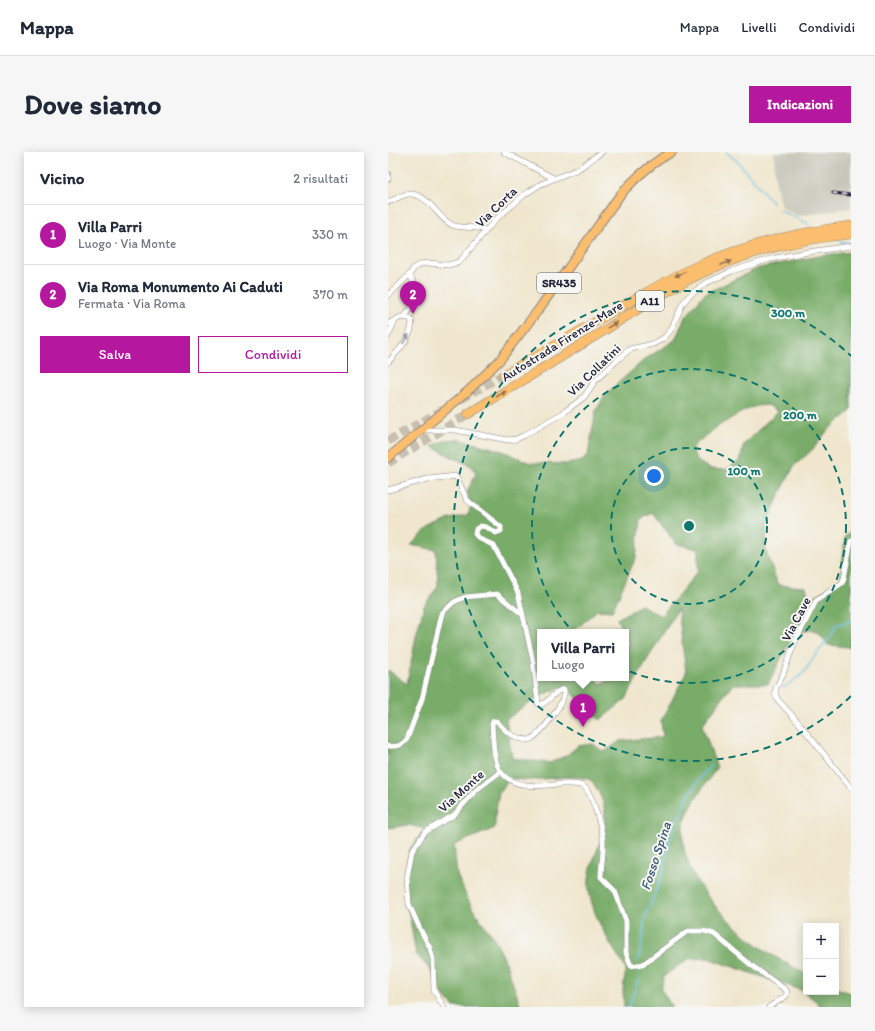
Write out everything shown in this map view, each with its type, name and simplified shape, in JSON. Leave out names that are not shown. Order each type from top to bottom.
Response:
[{"type":"highway","name":"Autostrada Firenze-Mare","points":[[503,375],[663,283],[701,264],[741,249],[775,239],[818,230],[851,226]]},
{"type":"highway","name":"Autostrada Firenze-Mare","points":[[468,414],[662,294],[697,275],[737,259],[782,245],[818,238],[851,234]]},
{"type":"main road","name":"SR435","points":[[388,458],[468,391],[499,361],[540,309],[620,195],[660,154],[672,152]]},
{"type":"street","points":[[504,152],[553,178]]},
{"type":"street","name":"Via Corta","points":[[388,296],[414,268],[422,264],[428,263],[448,265],[458,262],[496,218],[524,195],[553,178],[578,169],[602,152]]},
{"type":"street","points":[[388,174],[388,179]]},
{"type":"street","points":[[388,202],[404,195],[416,194],[420,196],[444,220],[453,225],[486,230]]},
{"type":"street","name":"Via Collatini","points":[[422,430],[455,430],[508,440],[523,436],[563,413],[584,397],[595,381],[630,350],[653,344],[664,338],[671,330],[679,310],[686,299],[696,289],[704,284],[732,271],[770,259],[851,246]]},
{"type":"street","points":[[388,324],[404,317],[414,304],[417,295],[417,288],[410,274]]},
{"type":"street","points":[[388,362],[407,339],[411,320],[408,317],[404,317]]},
{"type":"street","points":[[388,336],[395,321]]},
{"type":"street","name":"Via Monte","points":[[388,490],[428,479],[456,476],[467,500],[502,529],[500,532],[496,533],[486,527],[481,526],[476,529],[475,534],[478,539],[491,544],[496,550],[518,593],[533,662],[538,702],[540,705],[544,704],[560,690],[564,689],[565,693],[552,718],[531,740],[524,740],[509,734],[497,721],[493,721],[495,752],[500,772],[475,791],[454,815],[425,832],[412,851],[407,878],[409,904],[430,948],[433,958],[434,990],[444,1007]]},
{"type":"street","name":"Via Cave","points":[[851,541],[842,583],[820,598],[813,606],[794,644],[776,688],[778,700],[799,723],[851,788]]},
{"type":"street","points":[[388,746],[398,746],[405,742],[407,738],[422,699],[442,613],[454,602],[465,597],[497,594],[523,615]]},
{"type":"street","points":[[500,772],[510,780],[522,784],[539,786],[570,784],[583,786],[588,791],[603,840],[601,877],[615,891],[626,921],[626,953],[631,966],[643,964],[688,931],[704,931],[714,934],[751,965],[786,990],[786,996],[769,1007]]},
{"type":"shaded area","points":[[774,152],[851,152],[851,208],[797,216],[781,207],[775,179]]},
{"type":"green space","points":[[851,252],[851,411],[828,430],[813,449],[794,466],[766,525],[766,551],[778,585],[806,587],[809,599],[834,586],[841,578],[845,536],[851,532],[851,649],[848,647],[828,645],[820,634],[814,630],[805,631],[793,635],[768,684],[733,684],[702,725],[717,768],[691,806],[684,823],[683,831],[684,848],[689,865],[697,882],[708,897],[734,926],[748,938],[778,959],[803,972],[803,991],[707,958],[688,959],[664,976],[661,989],[672,1007],[624,1007],[623,990],[626,969],[600,925],[590,896],[589,882],[591,869],[603,832],[605,819],[604,805],[598,791],[592,781],[579,777],[528,780],[510,778],[499,793],[495,815],[495,828],[454,845],[457,875],[472,908],[495,940],[504,958],[521,1007],[454,1007],[443,995],[439,984],[428,967],[416,954],[408,909],[404,879],[410,849],[425,829],[409,825],[388,828],[388,670],[407,684],[416,636],[424,606],[438,586],[436,550],[411,545],[428,529],[450,519],[468,515],[471,505],[467,492],[476,473],[470,465],[453,458],[432,446],[446,440],[458,439],[503,451],[530,463],[567,464],[582,461],[588,455],[596,410],[607,393],[644,360],[675,340],[684,319],[704,294],[759,268],[824,255]],"holes":[[[768,405],[778,411],[744,444],[740,461],[725,470],[710,469],[696,460],[692,448],[705,436],[722,424],[748,409],[756,406]],[[653,513],[676,544],[698,549],[698,571],[661,616],[641,605],[617,619],[622,629],[629,629],[629,681],[608,681],[600,684],[598,681],[537,681],[537,629],[576,629],[597,610],[612,611],[636,557],[641,519]],[[678,609],[686,673],[661,721],[663,737],[620,741],[604,752],[593,744],[578,746],[567,755],[550,763],[512,758],[506,720],[541,696],[565,686],[600,720],[626,699],[641,670]]]},
{"type":"green space","points":[[839,989],[851,993],[851,1007],[820,1007],[816,1001],[808,995],[839,995]]},
{"type":"waterway","points":[[726,152],[738,162],[772,202]]},
{"type":"waterway","points":[[779,210],[809,224]]},
{"type":"waterway","points":[[840,242],[851,243]]},
{"type":"waterway","name":"Fosso Spina","points":[[783,688],[803,674],[830,637],[836,625],[851,621]]},
{"type":"waterway","name":"Fosso Spina","points":[[638,961],[643,936],[644,920],[663,873],[671,836],[685,801],[694,786],[711,765]]},
{"type":"waterway","name":"Fosso Spina","points":[[629,1007],[639,977],[638,967]]},
{"type":"tunnel","points":[[461,399],[503,375]]},
{"type":"tunnel","points":[[388,441],[443,410]]},
{"type":"tunnel","points":[[388,463],[468,414]]},
{"type":"railway","points":[[833,193],[851,195]]},
{"type":"place","name":"Via Roma Monumento Ai Caduti","points":[[413,314]]},
{"type":"place","name":"Villa Parri","points":[[583,727]]}]
